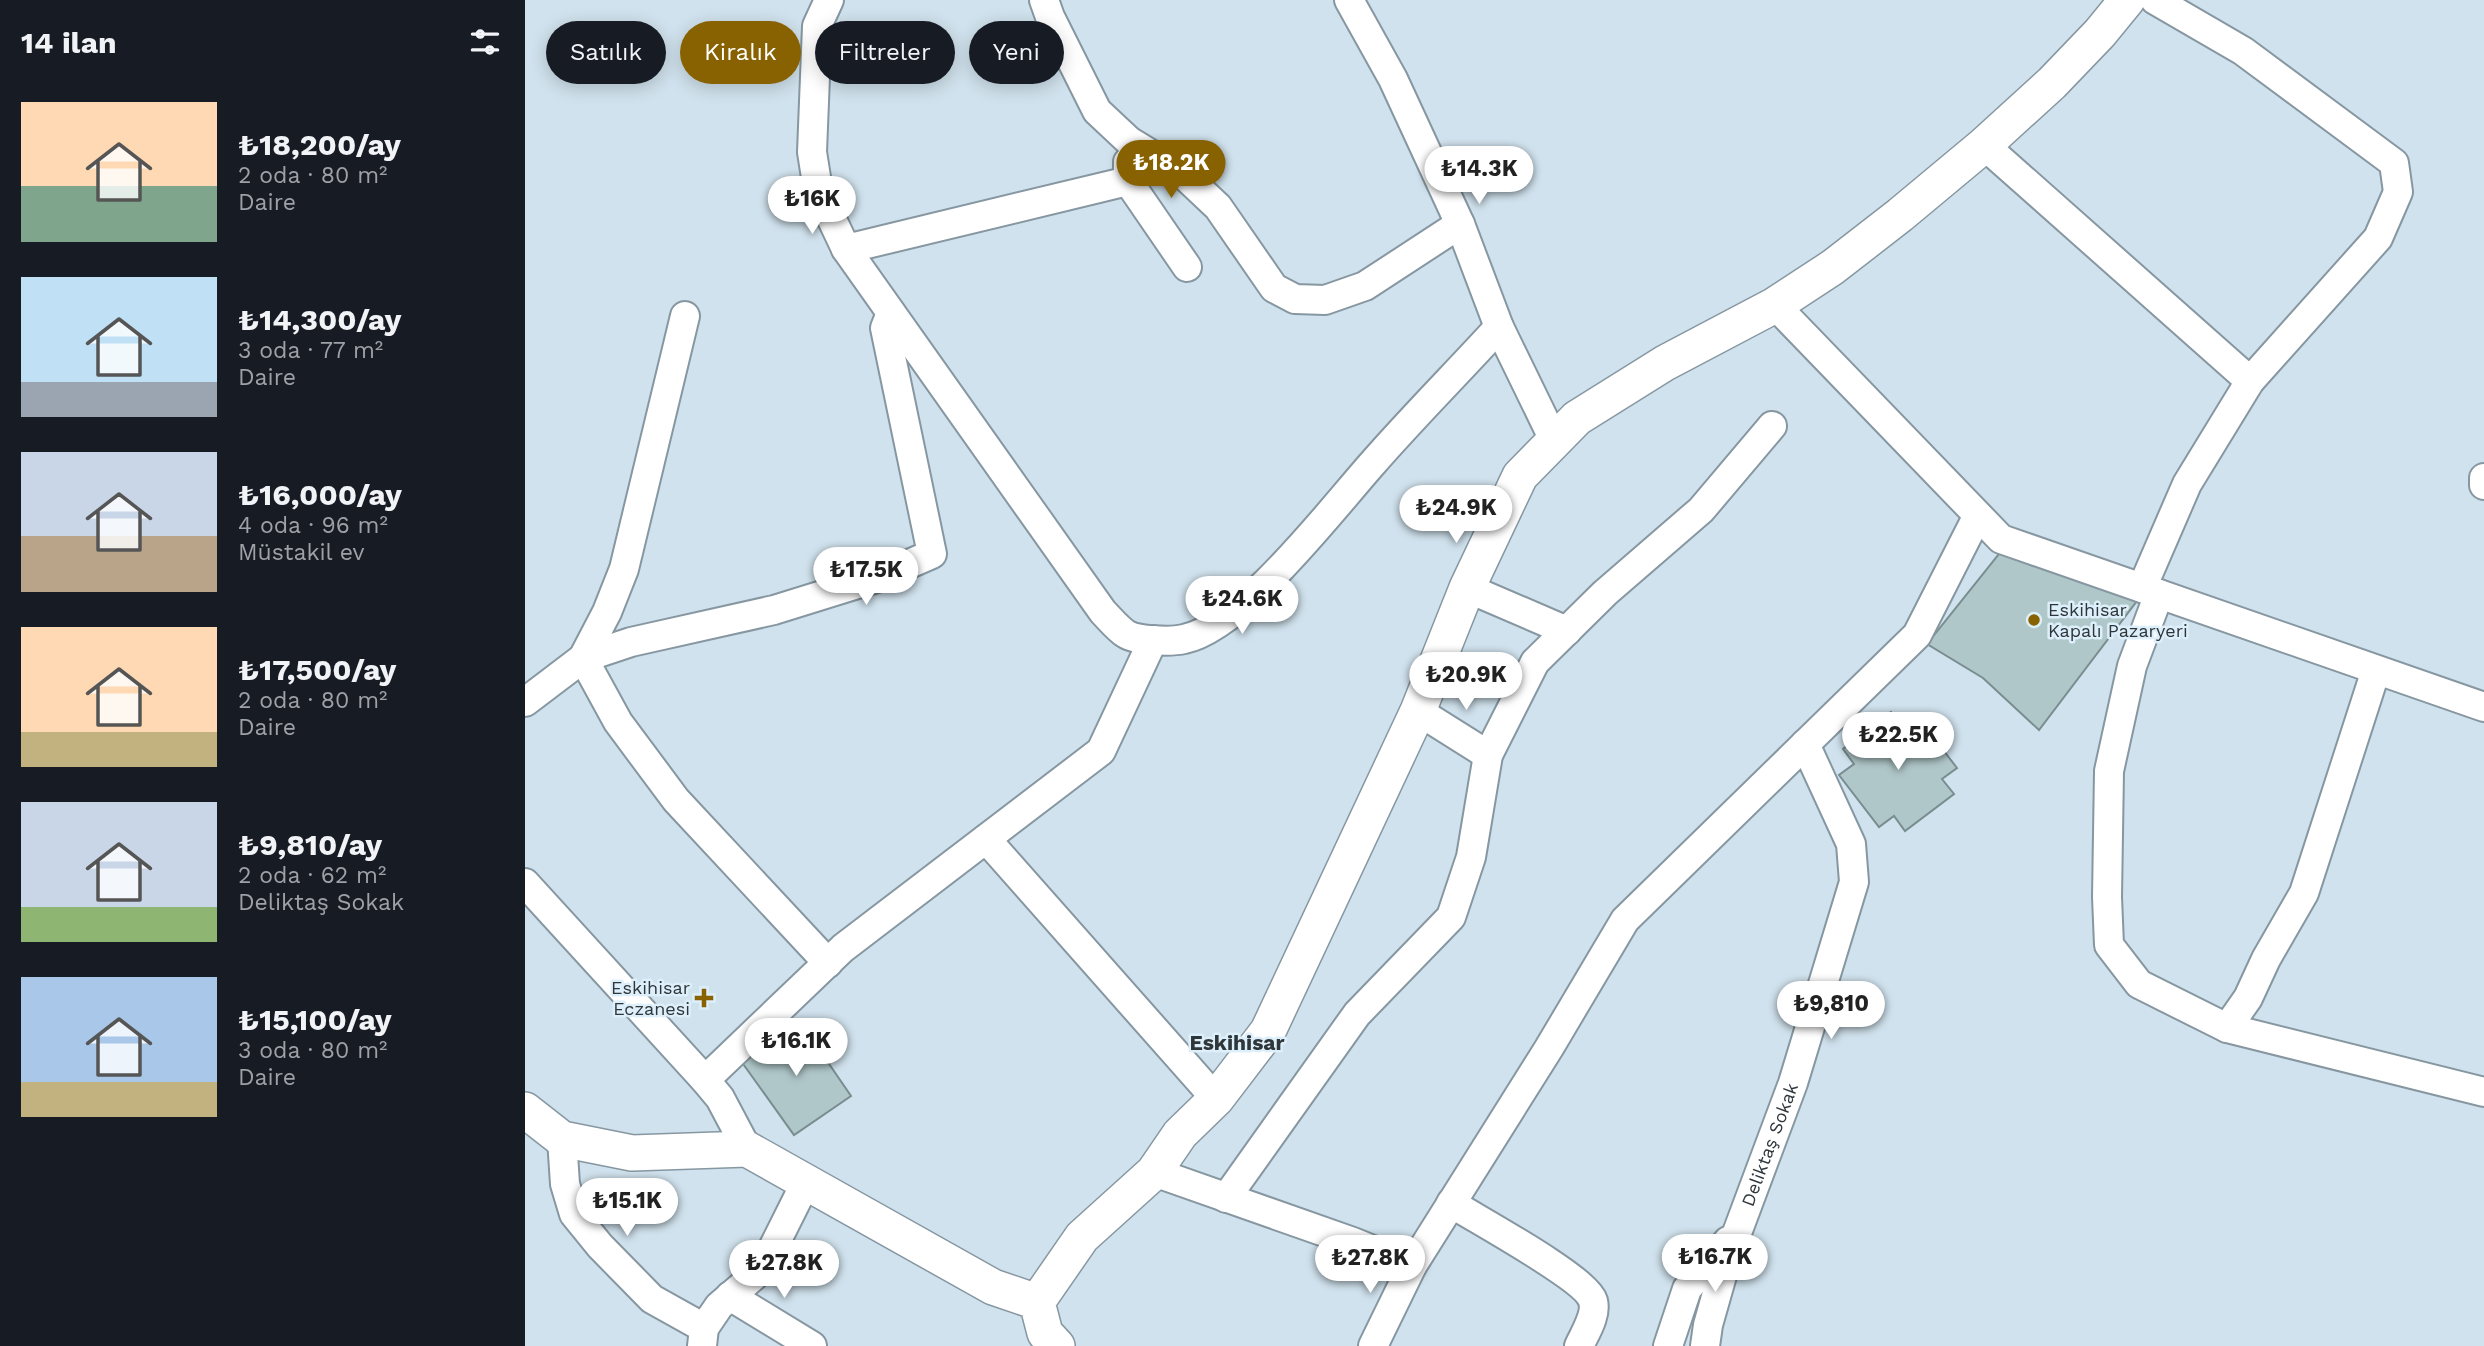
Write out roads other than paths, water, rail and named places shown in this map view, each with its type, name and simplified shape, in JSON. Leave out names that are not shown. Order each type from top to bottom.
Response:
[{"type":"street","points":[[829,0],[817,26],[812,152],[818,190],[846,249],[1103,612],[1127,635],[1153,640],[1184,640],[1210,629],[1247,601],[1305,543],[1373,462],[1499,327]]},
{"type":"street","points":[[1044,0],[1097,111],[1129,141],[1183,174],[1218,206],[1274,288],[1295,299],[1325,300],[1365,286],[1460,224]]},
{"type":"street","points":[[1349,0],[1393,79],[1460,224],[1499,327],[1554,440]]},
{"type":"street","points":[[1057,1346],[1045,1333],[1037,1302],[1082,1237],[1154,1172],[1180,1134],[1216,1099],[1268,1031],[1418,711],[1467,588],[1520,476],[1577,418],[1636,379],[1775,305],[1833,267],[1901,215],[2052,83],[2127,0]]},
{"type":"street","points":[[2155,0],[2243,51],[2394,163],[2398,192],[2378,238],[2250,381],[2187,484],[2150,591],[2109,771],[2109,945],[2139,984],[2227,1028],[2484,1092]]},
{"type":"street","points":[[1129,141],[1128,181],[1187,267]]},
{"type":"street","points":[[1984,145],[2250,381]]},
{"type":"street","points":[[846,249],[1128,181]]},
{"type":"street","points":[[1775,305],[2001,539],[2484,707]]},
{"type":"street","points":[[525,702],[583,658],[631,642],[787,606],[877,578],[932,554],[885,328],[891,313]]},
{"type":"street","points":[[583,658],[607,612],[624,569],[685,316]]},
{"type":"street","points":[[1226,1198],[1357,1014],[1451,917],[1471,857],[1488,755],[1535,663],[1605,593],[1701,510],[1772,426]]},
{"type":"street","points":[[2484,478],[2484,485]]},
{"type":"street","points":[[1373,1346],[1412,1266],[1549,1048],[1625,920],[1917,635],[1977,517]]},
{"type":"street","points":[[1467,588],[1567,631]]},
{"type":"street","points":[[705,1080],[843,948],[1101,751],[1153,640]]},
{"type":"street","points":[[583,658],[618,722],[676,800],[828,962]]},
{"type":"street","points":[[2227,1028],[2248,998],[2266,959],[2304,893],[2376,670]]},
{"type":"street","points":[[1418,711],[1488,755]]},
{"type":"street","name":"Deliktaş Sokak","points":[[1706,1346],[1708,1325],[1725,1265],[1793,1083],[1854,882],[1851,844],[1805,744]]},
{"type":"street","points":[[986,839],[1216,1099]]},
{"type":"street","points":[[525,883],[705,1080],[720,1098],[747,1149]]},
{"type":"street","points":[[525,1110],[562,1139],[632,1153],[747,1149],[993,1287],[1037,1302]]},
{"type":"street","points":[[562,1139],[565,1184],[574,1214],[600,1246],[652,1299],[703,1337],[719,1306],[763,1268],[806,1182]]},
{"type":"street","points":[[1154,1172],[1353,1242],[1412,1266]]},
{"type":"street","points":[[1451,1203],[1583,1287],[1593,1300],[1593,1315],[1579,1346]]},
{"type":"street","name":"Deliktaş Sokak","points":[[1668,1346],[1687,1289],[1738,1228]]},
{"type":"street","points":[[730,1296],[812,1346]]},
{"type":"place","name":"Eskihisar Kapalı Pazaryeri","points":[[2034,620]]},
{"type":"place","name":"Eskihisar Eczanesi","points":[[704,998]]},
{"type":"district","name":"Eskihisar","points":[[1237,1043]]}]
